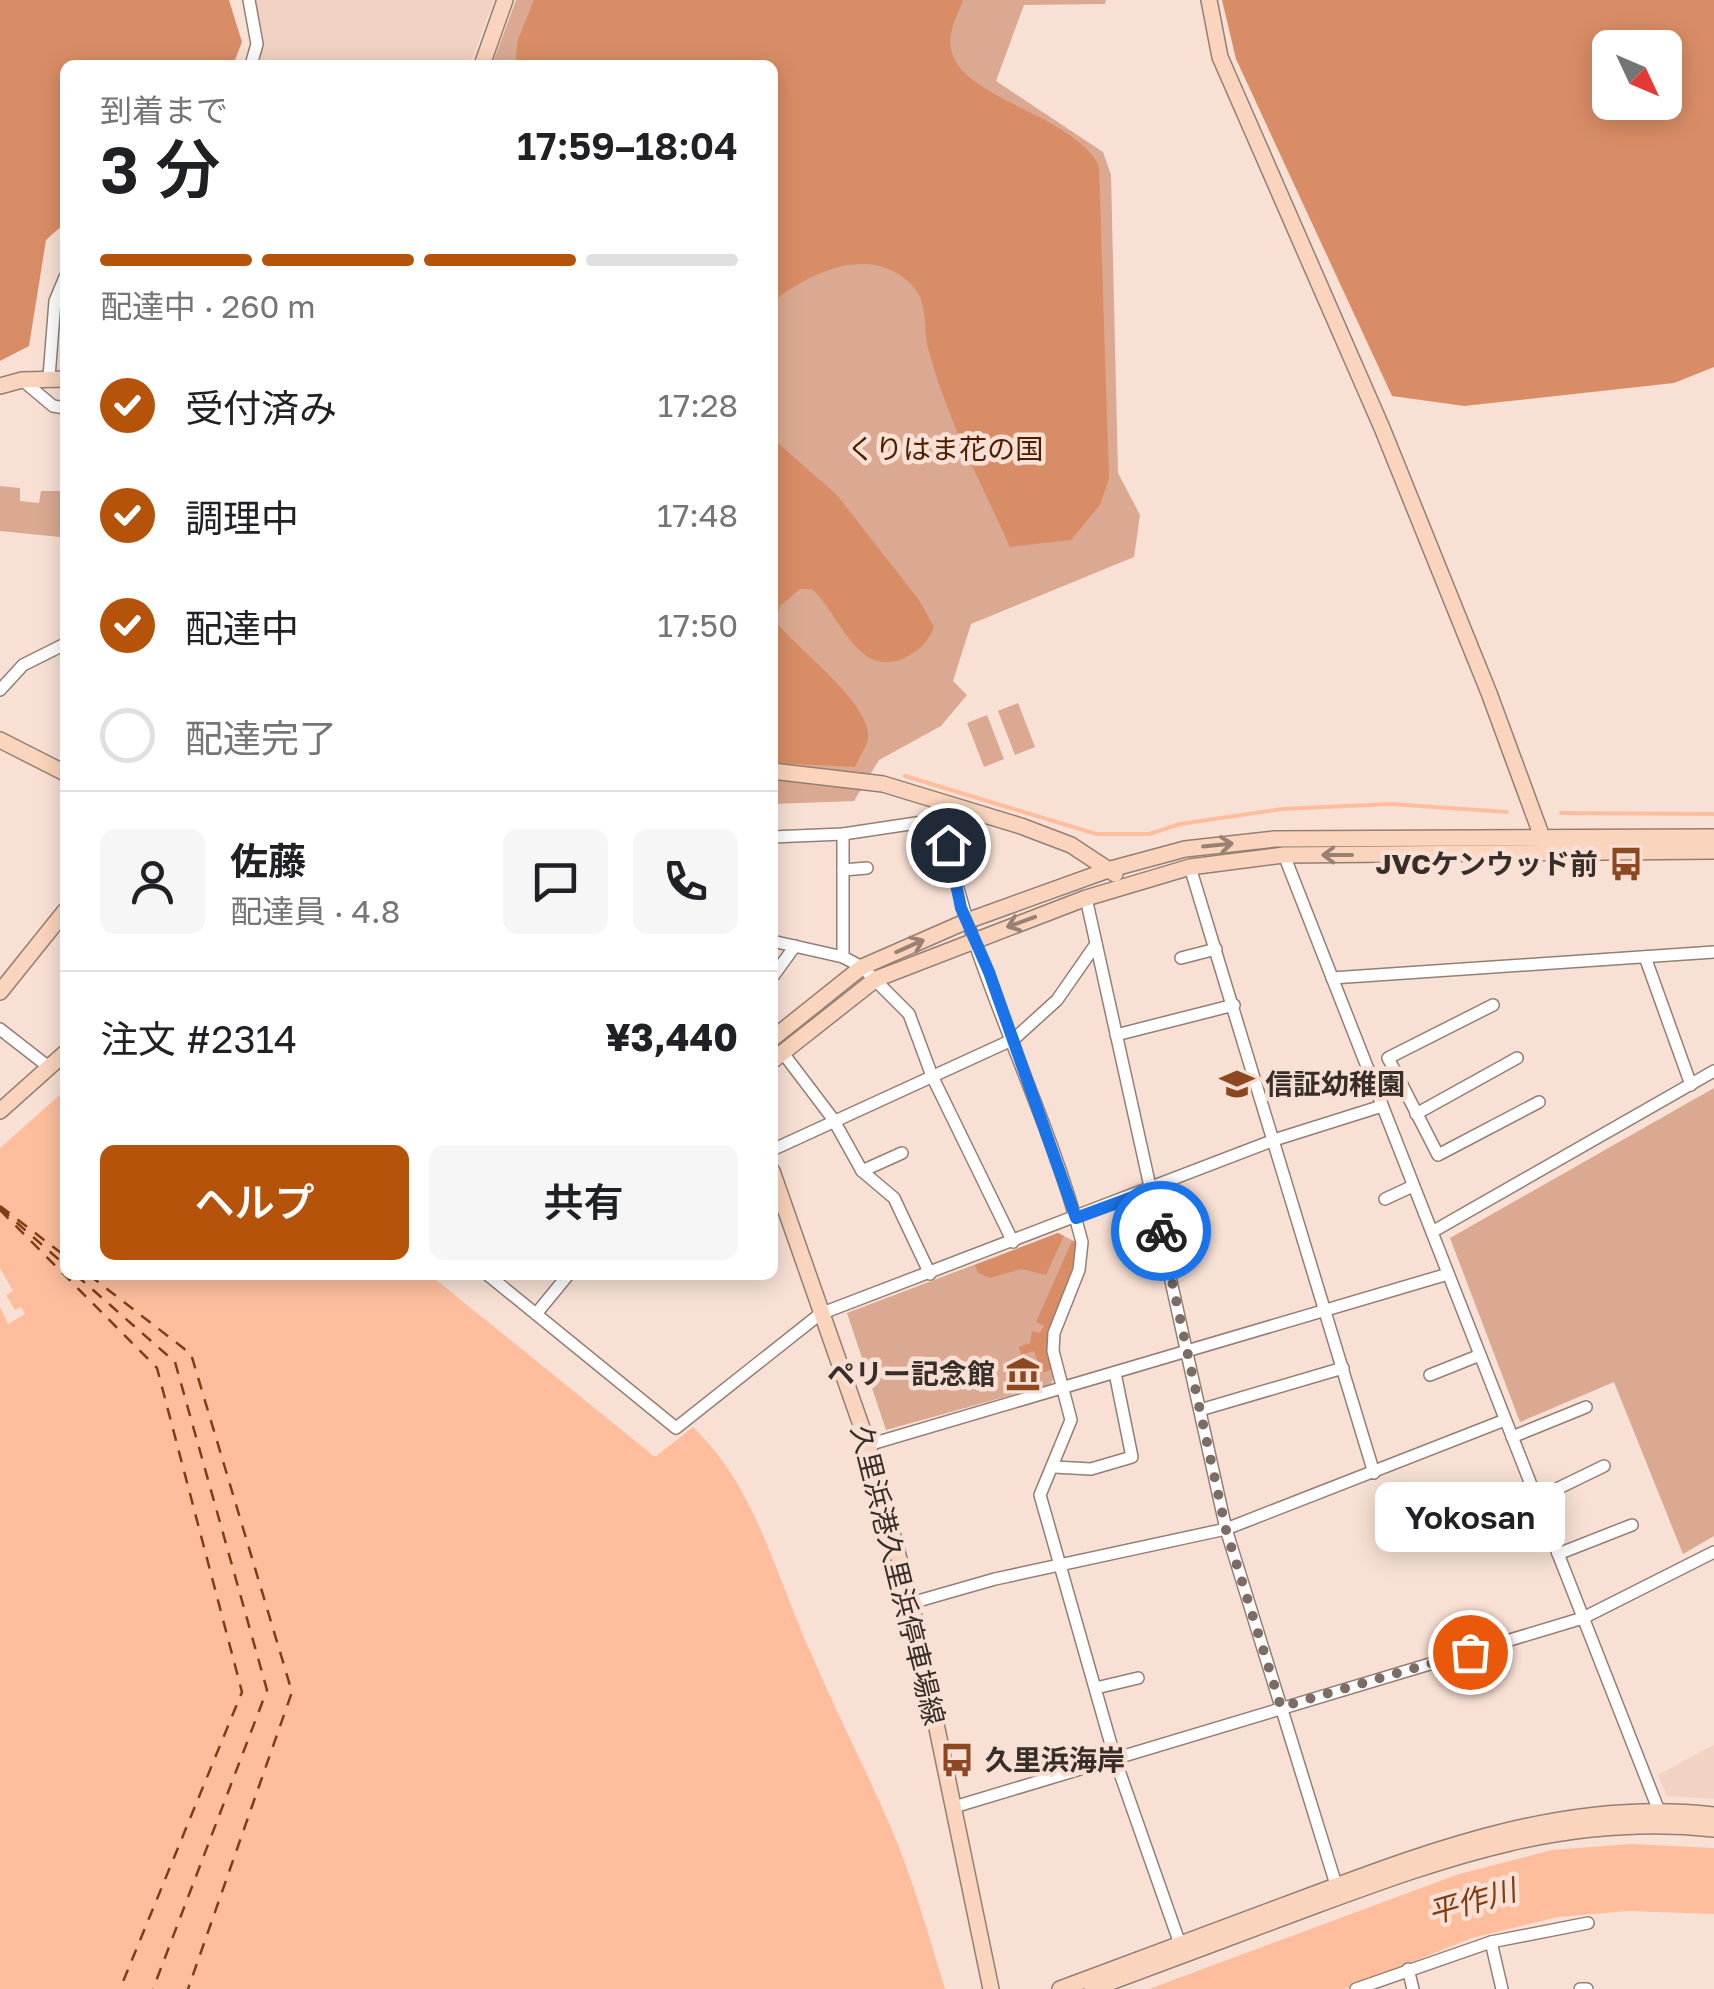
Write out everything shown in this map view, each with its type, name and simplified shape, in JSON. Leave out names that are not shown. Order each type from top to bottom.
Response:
[{"type":"street","points":[[250,0],[257,44],[252,60]]},
{"type":"street","points":[[484,60],[505,0]]},
{"type":"street","points":[[1209,0],[1220,57],[1389,446],[1545,846]]},
{"type":"street","points":[[0,386],[57,378],[55,301],[60,289]]},
{"type":"street","points":[[22,380],[47,403],[60,407]]},
{"type":"street","points":[[0,690],[22,665],[60,646]]},
{"type":"street","points":[[0,740],[60,770]]},
{"type":"street","points":[[778,772],[883,784],[1021,826],[1071,845],[1111,869],[1123,885]]},
{"type":"street","points":[[943,804],[966,921],[1014,1039],[1076,1218],[1083,1251],[1054,1333],[1053,1351],[1071,1420],[1040,1495],[1116,1762],[1180,1944]]},
{"type":"street","points":[[778,837],[843,834],[944,822]]},
{"type":"street","points":[[842,957],[843,834]]},
{"type":"street","points":[[930,1274],[894,1198],[862,1172],[834,1119],[778,1057],[876,979],[1086,898],[1190,867],[1284,855],[1714,837]]},
{"type":"street","points":[[778,1034],[862,967],[966,921],[1111,869],[1184,849],[1275,839],[1714,851]]},
{"type":"street","points":[[1284,855],[1659,1811]]},
{"type":"street","points":[[1190,867],[1374,1473]]},
{"type":"street","points":[[843,870],[867,868]]},
{"type":"street","points":[[1086,898],[1189,1349],[1226,1530],[1338,1891]]},
{"type":"street","points":[[0,992],[60,917]]},
{"type":"street","points":[[778,943],[842,957],[862,967],[909,1014],[932,1076],[1012,1242]]},
{"type":"street","points":[[778,1147],[1014,1039],[1057,1000],[1096,944]]},
{"type":"street","points":[[778,969],[794,946]]},
{"type":"street","points":[[1181,958],[1216,949]]},
{"type":"street","points":[[1332,978],[1714,952]]},
{"type":"street","points":[[1645,956],[1691,1085]]},
{"type":"street","points":[[1116,1034],[1234,1005]]},
{"type":"street","points":[[1493,1005],[1388,1058],[1438,1154],[1539,1102]]},
{"type":"street","points":[[0,1029],[50,1068]]},
{"type":"street","points":[[0,1111],[60,1058]]},
{"type":"street","points":[[1416,1114],[1517,1058]]},
{"type":"street","points":[[1432,1232],[1714,1072]]},
{"type":"street","points":[[1374,1086],[1398,1077]]},
{"type":"street","points":[[494,1280],[676,1428],[820,1314],[1152,1190],[1274,1140],[1382,1106]]},
{"type":"street","points":[[862,1172],[902,1153]]},
{"type":"street","name":"久里浜港久里浜停車場線","points":[[778,1184],[868,1445],[911,1603],[990,1989]]},
{"type":"street","points":[[1386,1198],[1414,1186]]},
{"type":"street","points":[[868,1445],[1448,1274]]},
{"type":"street","points":[[536,1314],[564,1280]]},
{"type":"street","points":[[1430,1375],[1480,1355]]},
{"type":"street","points":[[1200,1410],[1343,1368]]},
{"type":"street","points":[[1054,1467],[1091,1469],[1132,1457],[1115,1373]]},
{"type":"street","points":[[1512,1437],[1586,1406]]},
{"type":"street","points":[[911,1603],[1226,1530],[1506,1420]]},
{"type":"street","points":[[1536,1499],[1604,1466]]},
{"type":"street","points":[[1558,1554],[1632,1525]]},
{"type":"street","points":[[954,1807],[1116,1762],[1281,1707],[1583,1618],[1714,1552]]},
{"type":"street","points":[[1096,1688],[1138,1678]]},
{"type":"street","points":[[1092,1989],[1430,1850],[1578,1817],[1659,1811],[1714,1815]]},
{"type":"street","points":[[1060,1989],[1180,1944],[1454,1854],[1532,1836],[1642,1825],[1714,1829]]},
{"type":"street","points":[[1356,1989],[1492,1942],[1588,1923]]},
{"type":"street","points":[[1492,1942],[1502,1989]]},
{"type":"street","points":[[1408,1969],[1413,1989]]},
{"type":"shaded area","points":[[0,0],[229,0],[242,42],[235,60],[60,60],[60,227],[46,240],[29,346],[0,361]]},
{"type":"shaded area","points":[[256,0],[494,0],[472,60],[259,60],[263,38]]},
{"type":"shaded area","points":[[534,0],[963,0],[950,40],[961,69],[998,96],[1068,134],[1099,166],[1109,479],[1100,505],[1071,540],[1010,547],[944,399],[928,348],[923,306],[911,284],[877,265],[859,264],[822,273],[778,298],[778,60],[516,60],[518,39]]},
{"type":"shaded area","points":[[1222,0],[1714,0],[1714,367],[1674,383],[1464,406],[1392,396],[1236,59]]},
{"type":"shaded area","points":[[778,443],[837,495],[919,600],[934,627],[918,650],[886,662],[861,652],[812,589],[800,589],[780,606],[778,614]]},
{"type":"shaded area","points":[[778,624],[858,709],[868,738],[855,767],[778,763]]},
{"type":"shaded area","points":[[1058,1233],[1064,1236],[1046,1275],[1021,1269],[990,1278],[978,1273],[975,1265]]},
{"type":"shaded area","points":[[1072,1241],[1078,1243],[1075,1259],[1050,1337],[1053,1369],[1042,1373],[1034,1351],[1021,1355],[1019,1347],[1030,1343],[1032,1331],[1040,1333],[1044,1326],[1036,1322]]},
{"type":"shaded area","points":[[1714,1745],[1714,1799],[1667,1796],[1658,1775]]},
{"type":"green space","name":"くりはま花の国","points":[[516,0],[1106,0],[1105,4],[1024,5],[996,81],[1103,152],[1111,175],[1118,473],[1140,515],[1134,557],[971,624],[953,681],[967,695],[941,726],[879,760],[854,801],[778,804],[778,60],[494,60]]},
{"type":"green space","points":[[0,486],[20,488],[20,501],[39,503],[41,491],[60,491],[60,537],[0,531]]},
{"type":"green space","points":[[1018,703],[1035,747],[1015,755],[998,711]]},
{"type":"green space","points":[[987,715],[1004,759],[984,767],[967,723]]},
{"type":"green space","points":[[1714,1088],[1714,1536],[1683,1554],[1614,1382],[1520,1422],[1450,1238]]},
{"type":"green space","points":[[1058,1233],[1078,1243],[1052,1324],[1050,1341],[1055,1374],[1051,1384],[886,1430],[847,1313]]},
{"type":"water","points":[[60,1095],[60,1280],[436,1280],[655,1457],[693,1427],[714,1450],[748,1503],[897,1843],[945,1989],[0,1989],[0,1307],[8,1324],[25,1314],[21,1307],[15,1310],[6,1295],[13,1291],[0,1268],[0,1148]]},
{"type":"water","name":"平作川","points":[[1631,1844],[1714,1848],[1714,1914],[1629,1911],[1558,1917],[1472,1938],[1344,1989],[1149,1989],[1459,1874],[1552,1850]]},
{"type":"waterway","points":[[905,776],[1096,834],[1149,834],[1180,824],[1282,809],[1391,804],[1507,812]]},
{"type":"waterway","points":[[1561,813],[1714,814]]},
{"type":"ferry route","points":[[0,1206],[60,1252]]},
{"type":"ferry route","points":[[0,1208],[60,1261]]},
{"type":"ferry route","points":[[0,1210],[60,1270]]},
{"type":"ferry route","points":[[70,1280],[157,1368],[242,1692],[120,1989]]},
{"type":"ferry route","points":[[82,1280],[175,1362],[267,1690],[153,1989]]},
{"type":"ferry route","points":[[95,1280],[191,1354],[292,1692],[188,1989]]},
{"type":"way so far","points":[[1161,1231],[1226,1530],[1281,1707],[1470,1652]]},
{"type":"place","name":"JVCケンウッド前","points":[[1626,864]]},
{"type":"place","name":"信証幼稚園","points":[[1237,1084]]},
{"type":"place","name":"ペリー記念館","points":[[1023,1374]]},
{"type":"place","name":"Yokosan","points":[[1470,1652]]},
{"type":"place","name":"久里浜海岸","points":[[957,1760]]},
{"type":"route","points":[[948,845],[961,908],[1014,1039],[1076,1218],[1152,1190],[1161,1231]]}]
